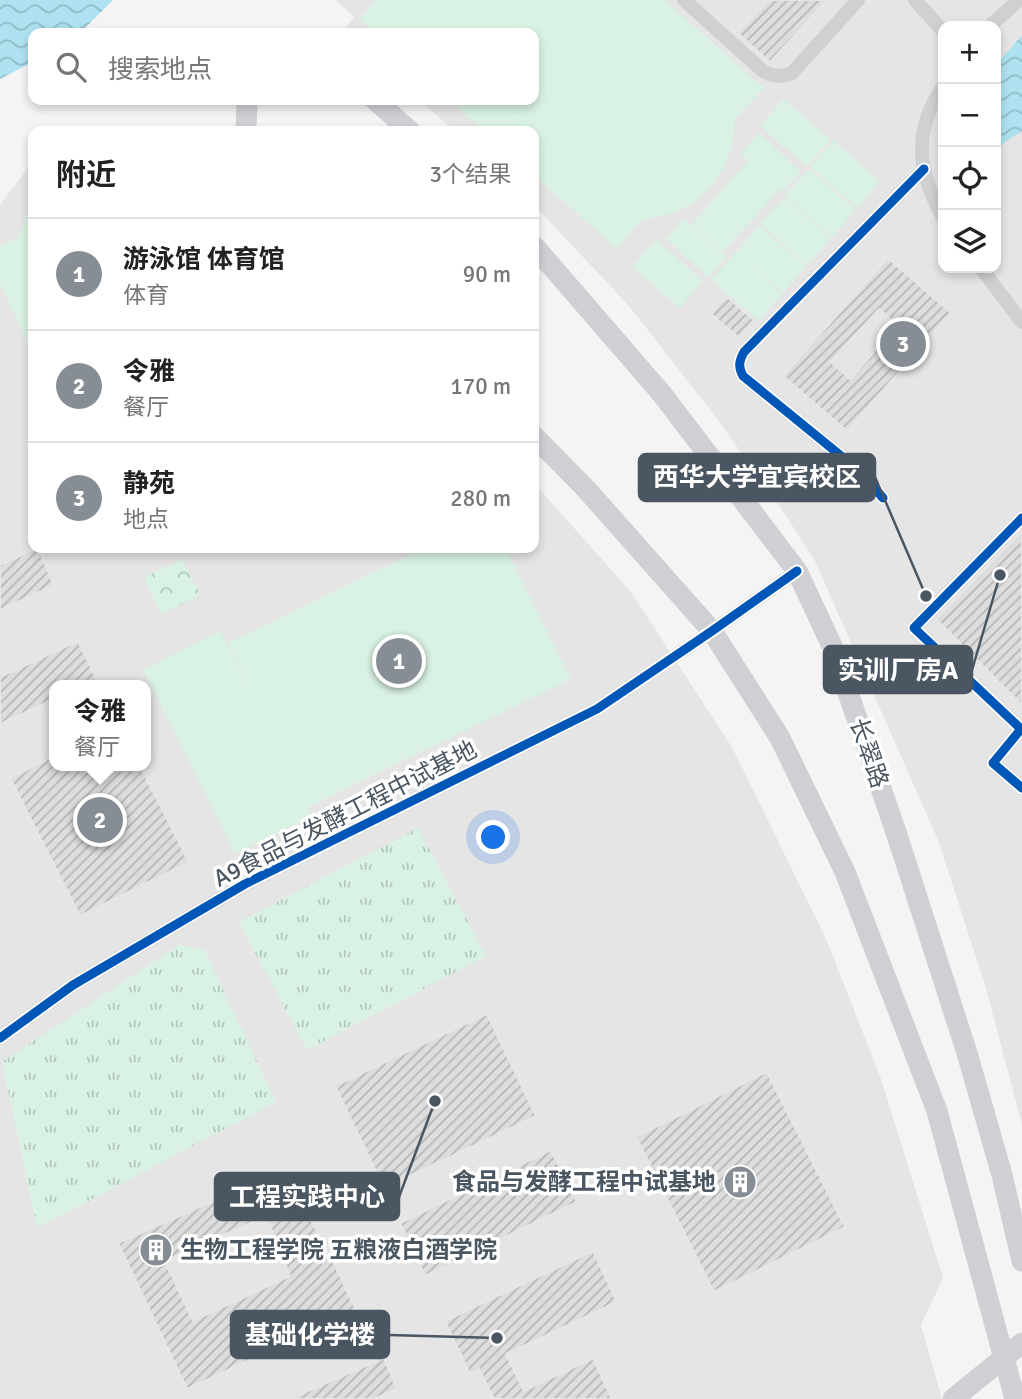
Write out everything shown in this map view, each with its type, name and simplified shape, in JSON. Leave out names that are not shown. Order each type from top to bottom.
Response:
[{"type":"main road","points":[[246,126],[247,105]]},
{"type":"main road","points":[[381,105],[404,126]]},
{"type":"main road","name":"长翠路","points":[[539,252],[662,394],[797,571],[832,646],[897,835],[967,1053],[1002,1175],[1022,1261]]},
{"type":"main road","points":[[539,441],[587,490],[712,631],[780,738],[845,872],[937,1111],[1014,1399],[1022,1392]]},
{"type":"main road","points":[[1002,1175],[1022,1191]]},
{"type":"main road","points":[[953,1399],[1022,1343]]},
{"type":"street","points":[[684,0],[763,71],[770,76],[779,77],[791,74],[858,0]]},
{"type":"street","points":[[915,0],[938,26]]},
{"type":"street","points":[[995,21],[1018,0]]},
{"type":"street","points":[[938,96],[931,108],[922,139],[921,159],[932,197],[939,210]]},
{"type":"street","points":[[883,498],[862,473],[743,376],[739,360],[924,169]]},
{"type":"street","points":[[985,273],[1022,322]]},
{"type":"street","points":[[1022,518],[915,628],[1021,729],[993,763],[1022,789]]},
{"type":"street","name":"A9食品与发酵工程中试基地","points":[[0,1038],[74,985],[245,884],[597,709],[797,571]]},
{"type":"shaded area","points":[[336,0],[1022,0],[1022,1125],[986,988],[938,840],[814,559],[712,412],[629,306],[539,210],[539,126],[449,126],[425,105],[539,105],[539,28],[345,28],[354,17]]},
{"type":"shaded area","points":[[28,168],[28,553],[539,553],[539,489],[631,592],[733,749],[827,941],[881,1079],[943,1278],[921,1325],[942,1399],[0,1399],[0,205]]},
{"type":"green space","points":[[377,0],[664,0],[764,88],[735,119],[731,149],[711,187],[688,206],[674,213],[642,221],[617,249],[539,179],[539,126],[479,126],[455,105],[539,105],[539,28],[369,28],[359,19]]},
{"type":"green space","points":[[783,99],[831,140],[807,166],[760,126]]},
{"type":"green space","points":[[759,133],[801,172],[783,191],[780,189],[723,252],[691,225],[748,161],[741,153]]},
{"type":"green space","points":[[833,141],[880,181],[857,208],[810,167]]},
{"type":"green space","points":[[809,169],[856,210],[832,237],[785,196]]},
{"type":"green space","points":[[784,197],[831,238],[807,265],[760,224]]},
{"type":"green space","points":[[27,216],[28,342],[0,284],[0,246],[18,238]]},
{"type":"green space","points":[[684,219],[726,257],[708,277],[666,239]]},
{"type":"green space","points":[[759,226],[806,266],[783,293],[741,258],[782,294],[759,321],[711,280]]},
{"type":"green space","points":[[656,240],[703,281],[680,308],[632,267]]},
{"type":"green space","points":[[414,553],[508,553],[571,679],[308,807],[312,816],[235,854],[151,686],[151,680],[148,680],[143,670],[220,631],[253,696],[228,643]]},
{"type":"green space","points":[[182,559],[200,595],[161,614],[144,577]]},
{"type":"green space","points":[[418,828],[486,956],[307,1050],[239,922]]},
{"type":"green space","points":[[179,945],[204,949],[276,1102],[37,1228],[2,1062]]},
{"type":"water","points":[[0,0],[113,0],[85,28],[28,28],[28,65],[0,79]]},
{"type":"water","points":[[1022,35],[1022,131],[1001,145],[1001,84],[1001,59]]},
{"type":"building","points":[[769,0],[827,0],[770,62],[738,33]]},
{"type":"building","points":[[888,258],[951,313],[847,431],[783,376]],"holes":[[[879,309],[898,326],[850,379],[831,362]]]},
{"type":"building","points":[[726,296],[754,320],[739,338],[711,314]]},
{"type":"building","points":[[1022,532],[1022,705],[936,619]]},
{"type":"building","points":[[28,552],[40,553],[54,585],[0,610],[0,565]]},
{"type":"building","points":[[78,641],[97,680],[49,680],[49,701],[0,724],[0,677]]},
{"type":"building","points":[[49,758],[49,771],[143,771],[189,862],[80,916],[10,778]]},
{"type":"building","points":[[487,1014],[536,1116],[384,1188],[335,1086]]},
{"type":"building","name":"食品与发酵工程中试基地","points":[[767,1072],[845,1227],[714,1292],[636,1137]]},
{"type":"building","points":[[551,1150],[577,1202],[425,1276],[400,1223]]},
{"type":"building","points":[[284,1170],[356,1310],[187,1389],[118,1243]],"holes":[[[266,1216],[290,1276],[193,1321],[165,1261]]]},
{"type":"building","points":[[593,1251],[617,1302],[506,1354],[524,1391],[593,1358],[612,1399],[494,1399],[479,1369],[470,1374],[445,1321]]},
{"type":"building","points":[[384,1358],[397,1389],[374,1399],[290,1399]]},
{"type":"cycle path","points":[[883,498],[862,473],[743,376],[740,364],[744,352],[924,169]]},
{"type":"cycle path","points":[[1022,518],[914,628],[1021,729],[993,763],[1022,788]]},
{"type":"cycle path","points":[[0,1038],[73,985],[245,884],[597,709],[797,571]]},
{"type":"place","name":"静苑","points":[[903,344]]},
{"type":"place","name":"实训厂房A","points":[[1000,575]]},
{"type":"place","name":"西华大学宜宾校区","points":[[926,596]]},
{"type":"place","name":"游泳馆 体育馆","points":[[399,661]]},
{"type":"place","name":"令雅","points":[[100,820]]},
{"type":"place","name":"工程实践中心","points":[[435,1101]]},
{"type":"place","name":"食品与发酵工程中试基地","points":[[740,1182]]},
{"type":"place","name":"生物工程学院 五粮液白酒学院","points":[[156,1250]]},
{"type":"place","name":"基础化学楼","points":[[497,1338]]}]
